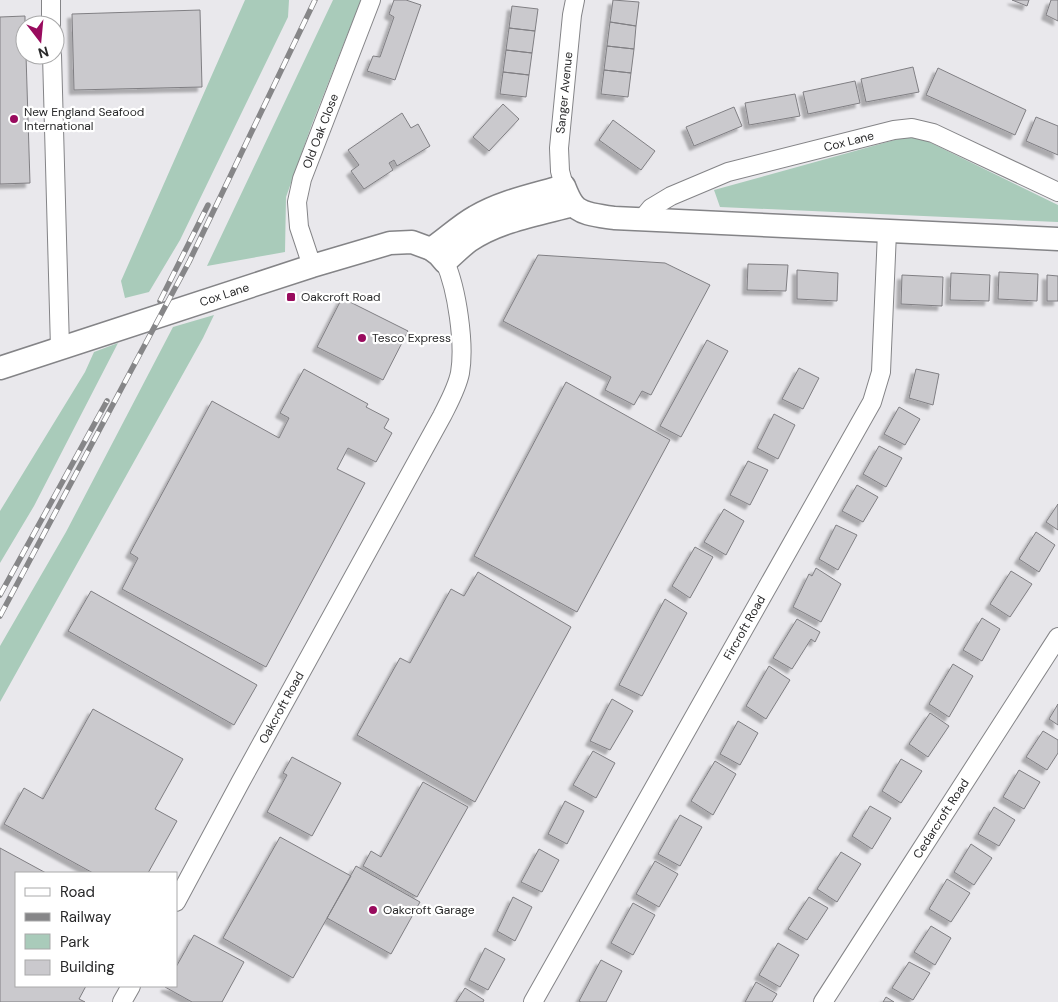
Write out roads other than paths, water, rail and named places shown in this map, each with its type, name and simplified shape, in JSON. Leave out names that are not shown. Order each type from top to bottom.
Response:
[{"type":"street","points":[[51,0],[52,15]]},
{"type":"street","name":"Old Oak Close","points":[[312,266],[299,227],[297,202],[302,178],[371,0]]},
{"type":"street","name":"Sanger Avenue","points":[[568,195],[560,171],[559,148],[575,0]]},
{"type":"street","points":[[52,65],[60,348]]},
{"type":"street","name":"Cox Lane","points":[[642,219],[652,208],[671,196],[728,172],[894,130],[912,128],[933,133],[1058,192]]},
{"type":"street","points":[[438,256],[445,240],[462,225],[488,210],[526,197],[568,195],[579,210],[596,216],[614,218],[1058,239]]},
{"type":"street","name":"Fircroft Road","points":[[533,1002],[872,402],[881,372],[887,232]]},
{"type":"street","name":"Cox Lane","points":[[0,368],[312,266],[390,243],[412,242],[438,256]]},
{"type":"street","name":"Oakcroft Road","points":[[178,898],[452,396],[460,374],[461,337],[450,273],[438,256]]},
{"type":"street","name":"Cedarcroft Road","points":[[823,1002],[1058,637]]},
{"type":"street","points":[[122,1002],[130,987]]},
{"type":"railway","points":[[0,616],[189,262],[315,0]]},
{"type":"railway","points":[[160,301],[208,205]]},
{"type":"railway","points":[[0,595],[107,401]]},
{"type":"place","name":"New England Seafood International","points":[[14,119]]},
{"type":"place","name":"Oakcroft Road","points":[[291,297]]},
{"type":"place","name":"Tesco Express","points":[[362,338]]},
{"type":"place","name":"Oakcroft Garage","points":[[373,910]]}]
